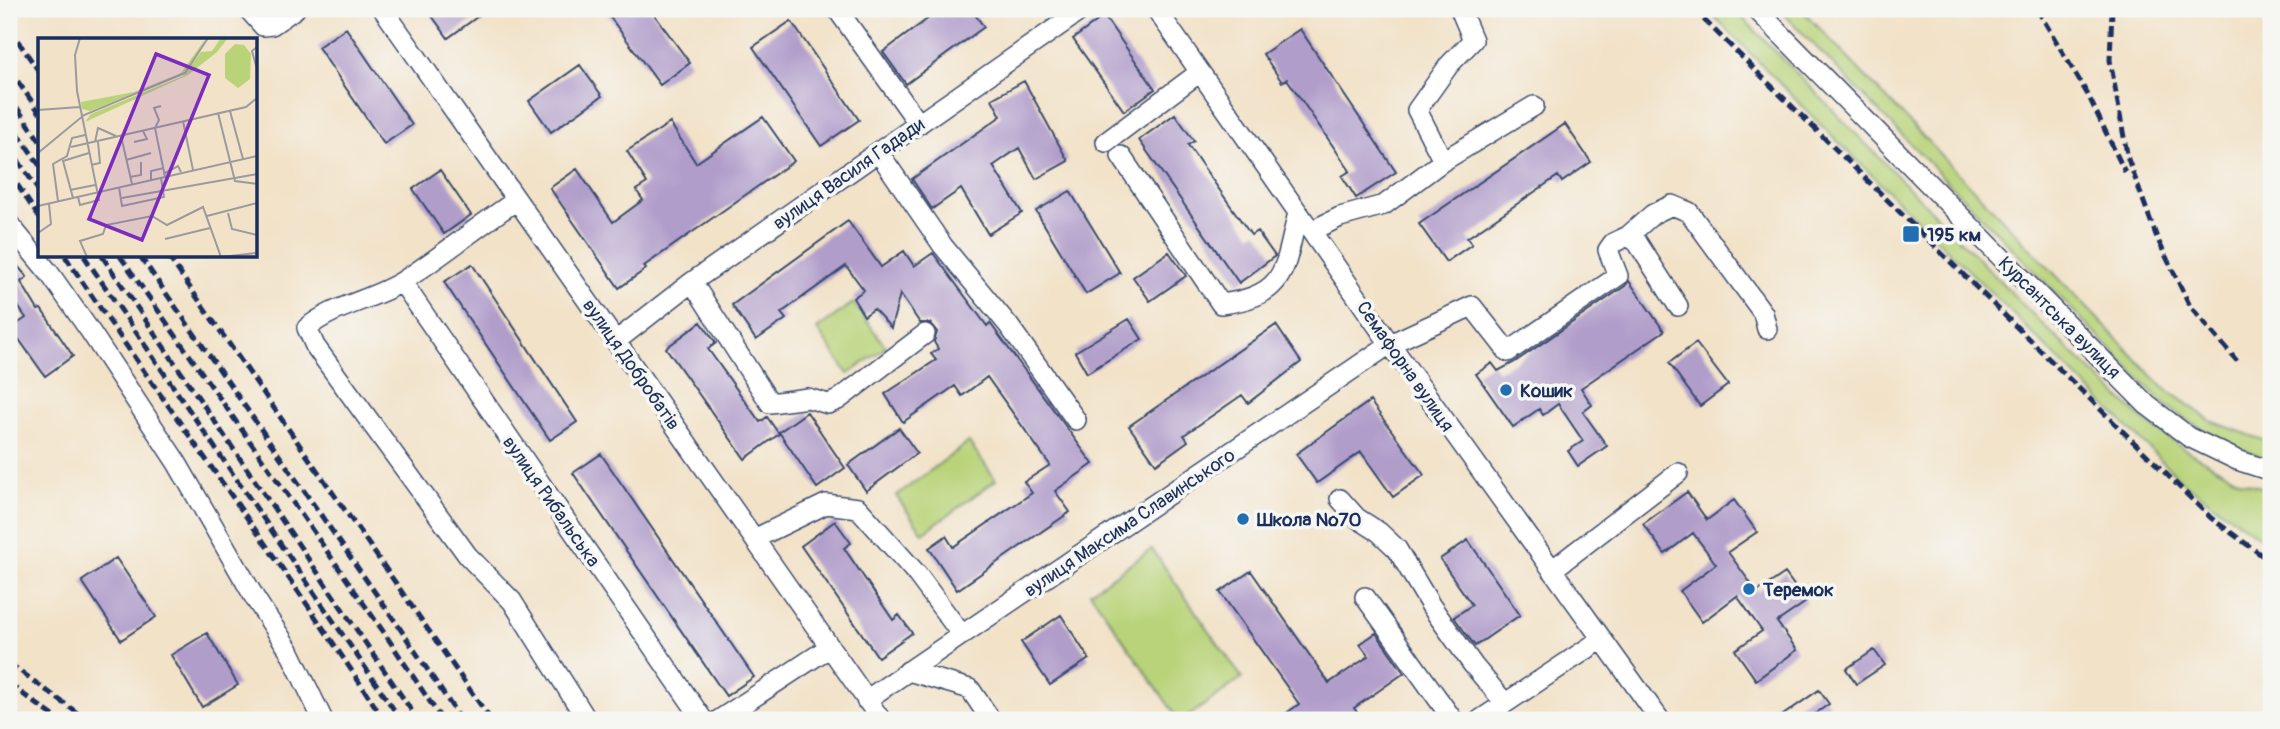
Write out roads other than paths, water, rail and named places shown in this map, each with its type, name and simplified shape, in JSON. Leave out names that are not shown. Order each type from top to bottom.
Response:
[{"type":"street","points":[[248,9],[263,26],[272,25],[295,9]]},
{"type":"street","name":"вулиця Добробатів","points":[[383,9],[881,720]]},
{"type":"street","points":[[837,9],[919,124]]},
{"type":"street","name":"вулиця Василя Гадади","points":[[616,341],[692,282],[1083,9]]},
{"type":"street","name":"Семафорна вулиця","points":[[1156,9],[1390,344],[1660,720]]},
{"type":"street","points":[[1443,161],[1417,110],[1450,65],[1473,40],[1460,9]]},
{"type":"street","name":"Курсантська вулиця","points":[[1756,9],[2147,405],[2189,437],[2237,460],[2271,471]]},
{"type":"street","points":[[1200,72],[1114,149],[1222,304],[1253,297],[1275,284],[1282,276],[1289,258],[1298,212]]},
{"type":"street","points":[[1311,231],[1340,217],[1384,205],[1443,161],[1534,106]]},
{"type":"street","points":[[879,153],[943,246],[1009,326],[1076,420]]},
{"type":"street","points":[[517,200],[402,282],[365,301],[321,317],[307,328],[315,346],[468,555],[512,601],[587,720]]},
{"type":"street","points":[[1678,306],[1637,242],[1628,236],[1653,214],[1672,205],[1689,212],[1763,313],[1767,329]]},
{"type":"street","points":[[9,224],[50,274],[177,463],[256,600],[289,650],[323,720]]},
{"type":"street","name":"вулиця Максима Славинського","points":[[866,700],[1390,344],[1472,306],[1508,352],[1618,276],[1608,250],[1613,243],[1628,236]]},
{"type":"street","name":"вулиця Рибальська","points":[[402,282],[703,720]]},
{"type":"street","points":[[692,282],[770,403],[808,398],[828,404],[838,400],[925,334]]},
{"type":"street","points":[[1552,570],[1678,473]]},
{"type":"street","points":[[1340,499],[1357,518],[1379,532],[1397,549],[1431,606],[1473,666],[1505,703]]},
{"type":"street","points":[[754,539],[826,504],[858,508],[916,573],[962,635]]},
{"type":"street","points":[[1365,597],[1453,720]]},
{"type":"street","points":[[1480,720],[1602,639]]},
{"type":"street","points":[[719,720],[830,647]]},
{"type":"street","points":[[908,671],[970,689],[991,720]]},
{"type":"railway","points":[[1693,9],[2211,518],[2271,562]]},
{"type":"railway","points":[[2037,9],[2088,95],[2125,172]]},
{"type":"railway","points":[[2112,9],[2110,60],[2128,159],[2157,238],[2190,306],[2237,361]]},
{"type":"railway","points":[[9,28],[38,70]]},
{"type":"railway","points":[[9,69],[38,110]]},
{"type":"railway","points":[[9,96],[38,138]]},
{"type":"railway","points":[[9,120],[38,163]]},
{"type":"railway","points":[[9,147],[38,190]]},
{"type":"railway","points":[[9,172],[38,216]]},
{"type":"railway","points":[[66,257],[384,720]]},
{"type":"railway","points":[[85,257],[401,720]]},
{"type":"railway","points":[[103,257],[418,720]]},
{"type":"railway","points":[[121,257],[385,634],[442,720]]},
{"type":"railway","points":[[141,257],[461,720]]},
{"type":"railway","points":[[169,257],[491,720]]},
{"type":"railway","points":[[9,663],[87,720]]},
{"type":"railway","points":[[9,684],[59,720]]},
{"type":"railway","points":[[9,709],[23,720]]},
{"type":"place","name":"195 км","points":[[1911,234]]},
{"type":"place","name":"Кошик","points":[[1506,390]]},
{"type":"place","name":"Школа №70","points":[[1243,519]]},
{"type":"place","name":"Теремок","points":[[1749,589]]}]
